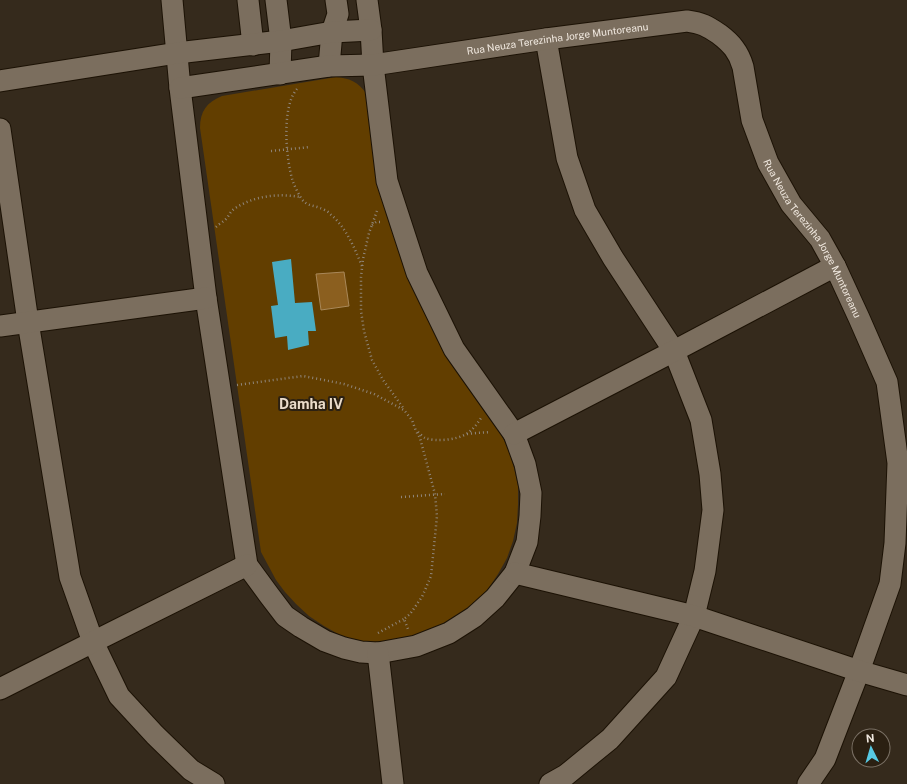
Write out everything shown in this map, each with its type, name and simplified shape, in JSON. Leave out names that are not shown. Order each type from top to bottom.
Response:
[{"type":"street","points":[[172,0],[180,88],[206,298],[247,565],[285,616],[301,628],[325,640],[344,648],[361,652],[378,644],[416,646],[449,633],[474,617],[495,598],[515,573],[527,542],[531,493],[525,464],[514,434],[454,349],[417,273],[387,181],[367,0]]},
{"type":"street","points":[[248,0],[253,44]]},
{"type":"street","points":[[276,0],[281,41],[280,74]]},
{"type":"street","points":[[328,66],[332,32],[338,14],[336,0]]},
{"type":"street","name":"Rua Neuza Terezinha Jorge Muntoreanu","points":[[180,88],[328,66],[373,65],[687,21],[709,27],[732,44],[743,67],[752,120],[768,163],[791,204],[820,239],[835,266],[887,382],[898,463],[895,543],[890,584],[859,671],[825,759],[808,784]]},
{"type":"street","points":[[0,81],[177,53],[281,41],[332,32],[371,30]]},
{"type":"street","points":[[546,40],[566,158],[585,210],[613,258],[674,351],[701,420],[710,474],[713,510],[705,571],[694,616],[666,676],[610,739],[566,775],[550,784]]},
{"type":"street","points":[[0,129],[28,322],[70,577],[93,642],[119,696],[155,735],[191,770],[214,784]]},
{"type":"street","points":[[514,434],[835,266]]},
{"type":"street","points":[[0,326],[206,298]]},
{"type":"street","points":[[0,690],[247,565]]},
{"type":"street","points":[[515,573],[694,616],[859,671],[907,684]]},
{"type":"street","points":[[378,644],[393,784]]},
{"type":"path","points":[[300,86],[290,100],[287,118],[287,150],[293,182],[305,203],[311,206],[319,207],[330,213],[338,222],[352,241],[362,266]]},
{"type":"path","points":[[271,151],[310,147]]},
{"type":"path","points":[[214,228],[226,218],[232,210],[252,199],[280,195],[301,197]]},
{"type":"path","points":[[378,210],[369,233],[362,266],[361,311],[364,332],[372,360],[383,380],[412,420],[420,438],[435,494],[437,516],[431,576],[422,597],[410,614],[378,644]]},
{"type":"path","points":[[237,385],[303,376],[344,384],[374,394],[404,410]]},
{"type":"path","points":[[466,434],[482,418]]},
{"type":"path","points":[[416,431],[424,437],[435,440],[448,439],[477,432],[492,433]]},
{"type":"path","points":[[401,497],[446,494]]},
{"type":"path","points":[[404,619],[408,629],[412,633]]},
{"type":"shaded area","points":[[336,77],[353,81],[366,93],[454,366],[501,434],[509,451],[518,486],[517,523],[513,541],[507,558],[488,589],[475,603],[446,625],[412,638],[375,643],[357,641],[340,635],[309,616],[285,592],[276,580],[261,552],[200,128],[201,117],[205,108],[212,101],[222,96]]},
{"type":"shaded area","points":[[344,272],[349,306],[321,310],[316,274]]},
{"type":"building","points":[[291,259],[295,303],[312,302],[316,331],[308,331],[309,345],[288,350],[287,336],[275,338],[271,306],[278,305],[272,262]]},
{"type":"district","name":"Damha IV","points":[[311,404]]}]
